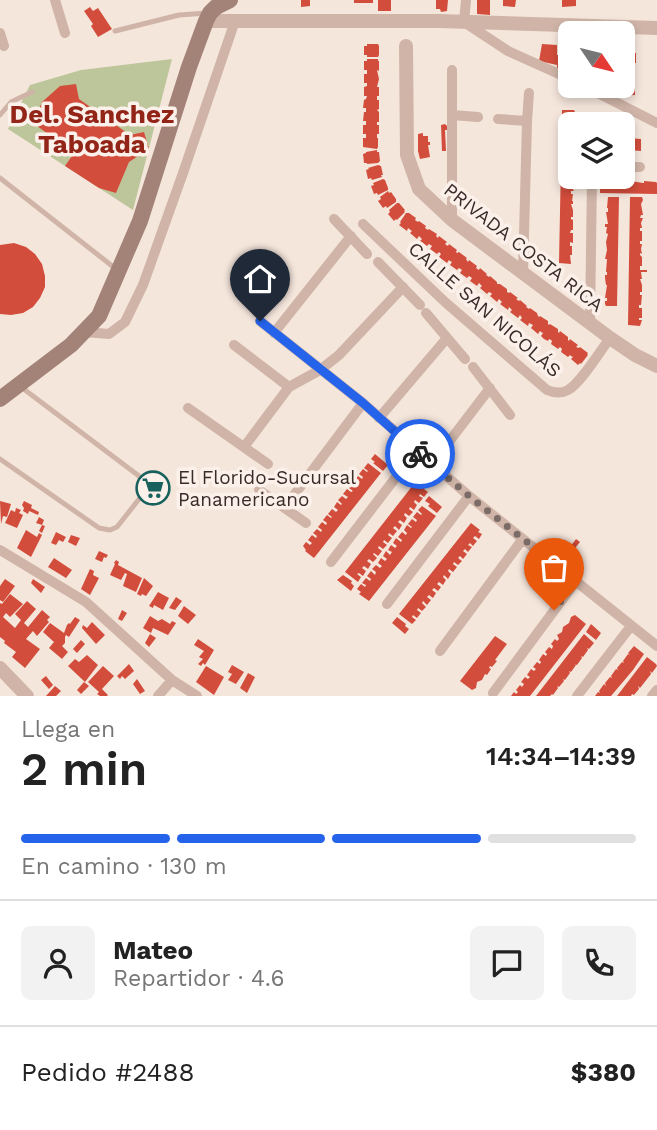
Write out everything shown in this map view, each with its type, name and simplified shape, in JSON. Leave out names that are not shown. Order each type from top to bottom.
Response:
[{"type":"main road","points":[[0,399],[71,345],[99,316],[140,221],[208,17],[216,7],[230,0]]},
{"type":"street","points":[[55,0],[65,33]]},
{"type":"street","points":[[464,22],[466,0]]},
{"type":"street","points":[[208,17],[235,22],[464,22],[657,28]]},
{"type":"street","points":[[84,331],[110,334],[125,322],[142,285],[235,22]]},
{"type":"street","points":[[464,22],[508,51],[558,74]]},
{"type":"street","points":[[0,33],[4,46]]},
{"type":"street","name":"PRIVADA COSTA RICA","points":[[406,46],[407,155],[419,188],[452,220],[610,338],[657,366]]},
{"type":"street","points":[[452,71],[452,220]]},
{"type":"street","points":[[523,273],[529,93]]},
{"type":"street","points":[[608,98],[657,123]]},
{"type":"street","points":[[452,115],[478,117]]},
{"type":"street","points":[[498,119],[527,121]]},
{"type":"street","points":[[635,167],[640,167]]},
{"type":"street","points":[[590,321],[592,189]]},
{"type":"street","points":[[334,219],[367,254]]},
{"type":"street","name":"CALLE SAN NICOLÁS","points":[[363,223],[445,302],[547,390],[560,393],[570,390],[610,338]]},
{"type":"street","points":[[274,333],[351,236]]},
{"type":"street","points":[[378,262],[423,309],[490,388],[509,415]]},
{"type":"street","points":[[244,447],[289,387],[320,370],[339,355],[403,287]]},
{"type":"street","points":[[260,321],[363,403],[522,540],[657,646]]},
{"type":"street","points":[[380,418],[447,338]]},
{"type":"street","points":[[234,345],[289,387]]},
{"type":"street","points":[[432,464],[490,388]]},
{"type":"street","points":[[285,508],[363,403]]},
{"type":"street","points":[[188,408],[268,464]]},
{"type":"street","points":[[331,562],[416,451]]},
{"type":"street","points":[[259,490],[306,523]]},
{"type":"street","points":[[387,604],[469,496]]},
{"type":"street","points":[[440,651],[522,540]]},
{"type":"street","points":[[0,550],[86,602],[172,680],[197,696]]},
{"type":"street","points":[[493,693],[576,581]]},
{"type":"street","points":[[577,696],[631,626]]},
{"type":"street","points":[[0,668],[27,696]]},
{"type":"street","points":[[158,696],[172,680]]},
{"type":"street","points":[[652,696],[657,690]]},
{"type":"lane","points":[[115,31],[179,15],[208,17]]},
{"type":"lane","points":[[0,115],[11,102],[32,92]]},
{"type":"lane","points":[[0,178],[119,271]]},
{"type":"lane","points":[[0,459],[99,528],[110,530],[117,527],[143,494],[143,484],[139,476],[18,385]]},
{"type":"green space","points":[[172,59],[133,210],[8,129],[30,85],[81,70]]},
{"type":"building","points":[[301,0],[310,0],[310,6],[301,7]]},
{"type":"building","points":[[354,0],[373,0],[373,3],[354,3]]},
{"type":"building","points":[[378,0],[391,0],[391,11],[378,11]]},
{"type":"building","points":[[436,0],[448,0],[447,11],[436,9]]},
{"type":"building","points":[[477,0],[490,0],[490,15],[477,14]]},
{"type":"building","points":[[503,0],[516,0],[515,7],[503,6]]},
{"type":"building","points":[[562,0],[576,0],[576,6],[562,7]]},
{"type":"building","points":[[90,7],[93,11],[98,8],[112,29],[98,37],[84,11]]},
{"type":"building","points":[[378,44],[378,57],[364,55],[364,46]]},
{"type":"building","points":[[542,44],[557,45],[558,68],[557,65],[539,61]]},
{"type":"building","points":[[364,61],[379,61],[377,149],[363,147],[363,138],[366,138],[363,125],[366,125],[366,121],[363,121],[366,108],[363,108],[367,96],[364,96],[367,83],[364,83],[364,74],[367,74],[367,70],[364,70]]},
{"type":"building","points":[[76,84],[79,99],[130,135],[144,132],[149,149],[129,162],[116,193],[99,188],[65,166],[74,153],[33,123],[42,102],[60,86]]},
{"type":"building","points":[[445,124],[446,151],[442,151],[441,125]]},
{"type":"building","points":[[423,133],[423,136],[428,136],[430,142],[430,157],[420,159],[418,134]]},
{"type":"building","points":[[635,139],[641,139],[641,151],[635,151]]},
{"type":"building","points":[[377,150],[380,161],[378,163],[364,163],[363,154]]},
{"type":"building","points":[[381,166],[382,177],[368,179],[366,170]]},
{"type":"building","points":[[383,179],[388,190],[374,194],[371,186]]},
{"type":"building","points":[[635,182],[657,183],[657,194],[600,193],[600,189],[635,189]]},
{"type":"building","points":[[560,189],[573,189],[571,264],[559,263]]},
{"type":"building","points":[[388,191],[396,202],[383,208],[378,201]]},
{"type":"building","points":[[608,197],[619,197],[617,306],[605,304],[608,234],[605,224],[608,224]]},
{"type":"building","points":[[630,197],[642,197],[643,200],[643,215],[640,218],[643,218],[640,228],[640,270],[647,272],[641,272],[640,279],[640,326],[628,325]]},
{"type":"building","points":[[397,203],[405,212],[394,221],[388,214]]},
{"type":"building","points":[[406,213],[437,234],[438,238],[439,236],[447,242],[445,244],[457,250],[468,262],[469,260],[479,270],[480,268],[539,317],[548,321],[559,333],[560,331],[568,337],[569,341],[570,339],[578,345],[576,347],[588,353],[581,364],[578,365],[571,359],[573,357],[561,352],[560,347],[558,349],[551,344],[551,340],[544,339],[541,336],[543,333],[540,331],[538,334],[531,328],[533,325],[529,323],[528,326],[520,320],[520,315],[518,318],[510,312],[512,310],[500,304],[502,302],[499,299],[497,302],[490,296],[491,293],[487,294],[480,288],[482,286],[479,283],[477,286],[470,281],[472,278],[460,273],[462,270],[450,265],[452,262],[449,260],[447,263],[439,257],[441,254],[430,249],[432,246],[429,244],[427,246],[420,241],[422,239],[419,236],[417,239],[410,233],[412,231],[399,225]]},
{"type":"building","points":[[14,243],[35,254],[42,264],[45,287],[33,307],[23,313],[0,314],[0,245]]},
{"type":"building","points":[[375,454],[388,465],[383,471],[371,459]]},
{"type":"building","points":[[368,463],[381,473],[314,558],[303,546],[306,542],[310,545],[312,543],[308,540],[312,535],[316,538],[313,533],[317,529],[321,532],[318,527],[322,522],[326,525],[323,520],[327,515],[332,517],[328,514],[332,509],[336,512],[338,510],[334,507],[337,502],[342,504],[338,500],[342,496],[346,499],[348,497],[343,494],[347,489],[353,491],[349,488],[353,482],[357,486],[354,481],[358,476],[362,479],[359,474],[363,469],[368,471],[364,468]]},
{"type":"building","points":[[417,480],[428,492],[424,497],[420,494],[423,498],[419,503],[415,500],[417,505],[414,510],[410,507],[413,512],[409,516],[405,513],[407,518],[404,523],[400,520],[398,522],[402,525],[399,530],[395,526],[393,528],[397,531],[393,536],[389,533],[392,538],[388,543],[384,540],[383,542],[387,545],[383,549],[379,546],[382,551],[378,556],[373,554],[377,558],[373,562],[369,559],[367,561],[371,564],[368,569],[364,566],[362,568],[366,571],[363,576],[357,574],[361,577],[358,582],[345,572]]},
{"type":"building","points":[[429,496],[442,507],[437,513],[425,501]]},
{"type":"building","points":[[0,501],[11,504],[7,517],[3,516],[1,524]]},
{"type":"building","points":[[24,501],[39,512],[38,515],[23,511]]},
{"type":"building","points":[[422,506],[436,516],[369,601],[359,594],[361,592],[357,589],[361,584],[365,587],[362,583],[366,578],[370,581],[367,576],[371,571],[375,575],[376,572],[372,569],[376,565],[380,568],[382,566],[378,563],[381,558],[385,561],[387,559],[383,556],[386,551],[390,555],[392,552],[388,550],[391,545],[395,548],[397,546],[393,543],[396,538],[401,542],[398,537],[402,532],[406,535],[404,530],[407,525],[412,527],[408,524],[412,519],[416,522],[413,517],[417,512],[422,514],[418,510]]},
{"type":"building","points":[[16,508],[21,510],[19,513],[23,515],[17,528],[5,523],[11,510],[15,512]]},
{"type":"building","points":[[39,517],[44,520],[42,525],[36,523]]},
{"type":"building","points":[[471,523],[482,534],[479,539],[475,536],[473,538],[477,541],[473,546],[470,543],[468,545],[472,547],[468,552],[465,549],[463,551],[467,554],[463,559],[460,556],[458,558],[462,561],[458,565],[454,562],[457,567],[453,572],[449,569],[451,574],[448,579],[444,575],[446,580],[443,585],[439,582],[437,584],[441,587],[438,591],[434,588],[432,590],[436,593],[433,598],[429,595],[427,597],[431,600],[427,605],[423,601],[426,607],[422,611],[418,608],[421,613],[417,618],[413,615],[416,620],[412,624],[399,614]]},
{"type":"building","points":[[26,530],[37,537],[39,533],[42,535],[31,557],[17,548]]},
{"type":"building","points":[[56,532],[66,537],[56,545],[51,543]]},
{"type":"building","points":[[71,535],[80,538],[76,546],[68,542]]},
{"type":"building","points":[[576,539],[580,542],[571,553],[568,550]]},
{"type":"building","points":[[99,551],[108,555],[102,562],[95,559]]},
{"type":"building","points":[[54,558],[72,570],[66,578],[48,567]]},
{"type":"building","points":[[116,560],[118,565],[142,578],[136,592],[123,586],[127,574],[125,573],[121,580],[110,575]]},
{"type":"building","points":[[90,569],[94,571],[93,575],[99,578],[90,595],[81,589]]},
{"type":"building","points":[[343,575],[352,581],[354,586],[351,591],[337,580]]},
{"type":"building","points":[[144,578],[153,586],[146,596],[141,596],[137,594]]},
{"type":"building","points":[[5,579],[15,586],[3,602],[0,600],[0,586]]},
{"type":"building","points":[[33,579],[45,587],[41,593],[31,583]]},
{"type":"building","points":[[158,592],[169,598],[163,610],[154,605],[153,608],[149,606]]},
{"type":"building","points":[[10,594],[23,604],[10,617],[6,613],[3,617],[15,628],[21,620],[15,614],[27,601],[36,609],[24,623],[28,627],[42,610],[50,617],[37,636],[33,631],[26,639],[40,649],[25,668],[12,657],[16,652],[0,637],[0,603]]},
{"type":"building","points":[[176,597],[182,601],[175,610],[169,608]]},
{"type":"building","points":[[184,606],[196,615],[188,624],[178,616]]},
{"type":"building","points":[[122,610],[127,613],[122,621],[118,619]]},
{"type":"building","points":[[575,615],[586,624],[530,696],[511,696],[518,692],[516,690],[520,685],[522,687],[524,684],[521,682],[525,677],[530,677],[527,675],[531,669],[536,669],[533,667],[537,662],[540,664],[539,660],[543,654],[546,656],[545,652],[549,647],[552,649],[551,644],[555,639],[559,639],[557,635]]},
{"type":"building","points":[[150,616],[158,621],[162,619],[170,624],[172,621],[176,623],[168,635],[153,628],[151,633],[143,628]]},
{"type":"building","points":[[75,617],[80,620],[69,637],[65,637],[62,646],[68,652],[62,659],[49,648],[54,642],[43,632],[50,623],[64,633]]},
{"type":"building","points":[[397,617],[409,629],[405,634],[392,623]]},
{"type":"building","points":[[92,622],[105,635],[96,644],[82,628],[83,625],[87,628]]},
{"type":"building","points":[[591,624],[601,633],[596,640],[586,632]]},
{"type":"building","points":[[150,634],[156,638],[149,647],[145,643]]},
{"type":"building","points":[[584,634],[594,643],[587,648],[577,665],[574,664],[576,665],[559,687],[557,686],[553,695],[536,696]]},
{"type":"building","points":[[495,636],[507,644],[495,660],[497,661],[490,666],[487,675],[477,682],[476,688],[472,690],[460,681]]},
{"type":"building","points":[[198,639],[214,650],[205,665],[203,663],[201,666],[198,664],[203,659],[199,657],[204,651],[194,645]]},
{"type":"building","points":[[81,640],[85,644],[77,653],[73,649]]},
{"type":"building","points":[[634,646],[644,654],[633,670],[611,696],[595,696],[600,693],[604,684],[606,686],[605,683],[612,678],[622,662],[624,663]]},
{"type":"building","points":[[87,655],[98,665],[85,682],[68,666],[75,659],[79,662]]},
{"type":"building","points":[[647,657],[657,666],[652,673],[650,671],[651,674],[640,688],[638,686],[639,689],[634,695],[617,696]]},
{"type":"building","points":[[129,664],[134,671],[125,679],[122,676],[120,679],[117,676]]},
{"type":"building","points":[[232,665],[244,672],[236,684],[228,680],[232,674],[228,672]]},
{"type":"building","points":[[103,666],[114,676],[102,689],[107,696],[97,694],[99,692],[88,682]]},
{"type":"building","points":[[206,666],[224,677],[214,695],[196,682]]},
{"type":"building","points":[[248,673],[255,677],[247,693],[240,688]]},
{"type":"building","points":[[46,676],[53,685],[49,689],[41,680]]},
{"type":"building","points":[[137,679],[145,691],[140,694],[133,684]]},
{"type":"building","points":[[84,682],[89,686],[81,694],[77,690]]},
{"type":"building","points":[[55,686],[61,691],[56,696],[46,696]]},
{"type":"way so far","points":[[420,454],[522,540],[576,581],[554,610]]},
{"type":"place","name":"El Florido-Sucursal Panamericano","points":[[153,488]]},
{"type":"district","name":"Del. Sanchez Taboada","points":[[92,129]]},
{"type":"route","points":[[260,321],[363,403],[420,454]]}]
